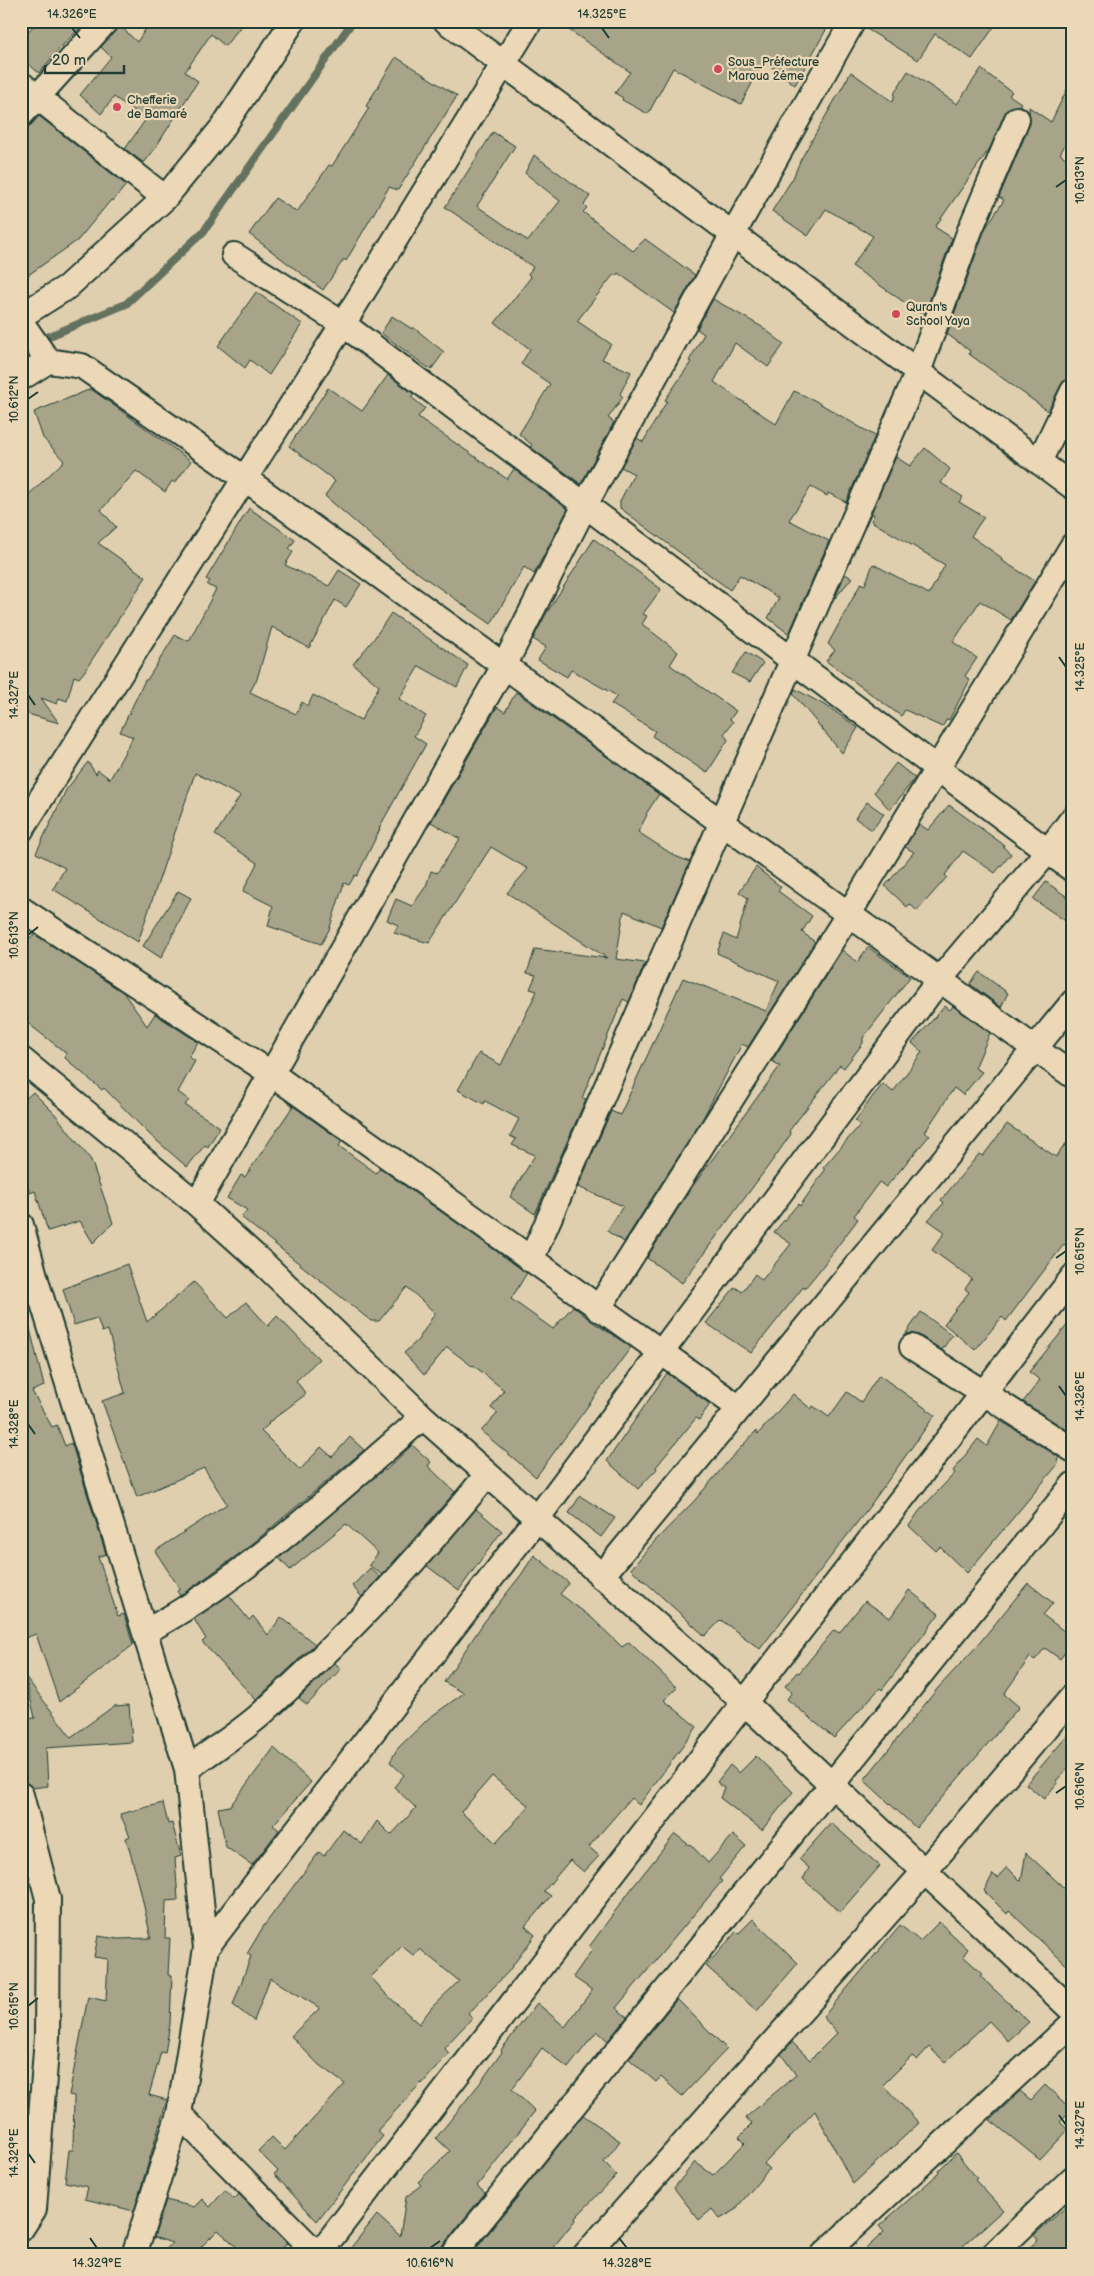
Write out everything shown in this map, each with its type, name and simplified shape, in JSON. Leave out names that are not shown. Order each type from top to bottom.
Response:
[{"type":"street","points":[[21,116],[29,90],[106,21]]},
{"type":"street","points":[[21,316],[67,288],[165,198],[223,127],[293,21]]},
{"type":"street","points":[[446,21],[1073,487]]},
{"type":"street","points":[[21,830],[343,324],[530,21]]},
{"type":"street","points":[[196,1204],[504,666],[585,505],[733,234],[853,21]]},
{"type":"street","points":[[29,90],[165,198]]},
{"type":"street","points":[[531,1260],[720,822],[794,661],[918,372],[970,230],[1017,119]]},
{"type":"street","points":[[234,255],[343,324],[1073,870]]},
{"type":"street","points":[[21,322],[48,361]]},
{"type":"street","points":[[21,378],[48,361],[82,366],[244,478],[1073,1076]]},
{"type":"street","points":[[1039,462],[1073,391]]},
{"type":"street","points":[[598,1309],[848,915],[1073,545]]},
{"type":"street","points":[[206,1948],[536,1520],[940,979],[1048,851],[1073,818]]},
{"type":"street","points":[[21,909],[272,1074],[598,1309],[738,1407]]},
{"type":"street","points":[[601,1577],[738,1407],[1073,1002]]},
{"type":"street","points":[[21,1059],[196,1204],[265,1265],[422,1417],[486,1476],[744,1702],[1073,2011]]},
{"type":"street","points":[[21,1225],[187,1769],[206,1948],[179,2114],[134,2255]]},
{"type":"street","points":[[179,2114],[318,2255],[1073,1277]]},
{"type":"street","points":[[912,1347],[1073,1450]]},
{"type":"street","points":[[145,1632],[178,1614],[243,1569],[327,1501],[422,1417]]},
{"type":"street","points":[[187,1769],[258,1716],[358,1621],[439,1534],[486,1476]]},
{"type":"street","points":[[453,2255],[1073,1485]]},
{"type":"street","points":[[585,2255],[925,1872],[1073,1696]]},
{"type":"street","points":[[21,1794],[48,1900],[47,2037],[34,2209],[21,2229]]},
{"type":"street","points":[[824,2255],[1073,2023]]},
{"type":"street","points":[[993,2255],[1073,2178]]},
{"type":"building","points":[[38,21],[87,21],[59,49],[39,73],[21,58],[21,39]]},
{"type":"building","points":[[151,21],[245,21],[225,46],[211,34],[185,72],[198,81],[144,163],[125,149],[146,119],[114,97],[101,114],[80,95],[111,57],[101,47],[119,25],[137,42]]},
{"type":"building","points":[[556,21],[831,21],[795,85],[764,61],[741,104],[673,68],[648,114],[622,100],[623,98],[615,93],[630,72]]},
{"type":"building","points":[[867,21],[998,21],[972,59],[935,34],[918,60],[865,28]]},
{"type":"building","points":[[396,57],[457,96],[398,190],[389,187],[346,261],[344,259],[323,290],[249,234],[275,198],[297,212],[329,165],[332,166],[369,108],[366,106]]},
{"type":"building","points":[[981,69],[1012,92],[1009,95],[1021,103],[1019,106],[1009,108],[1005,113],[990,148],[935,227],[952,238],[924,316],[852,266],[873,236],[826,209],[808,236],[772,211],[793,178],[801,159],[851,72],[893,102],[895,92],[908,71],[957,104]]},
{"type":"building","points":[[1073,77],[1073,130],[1060,154],[1073,163],[1073,377],[1066,379],[1061,385],[1048,411],[969,354],[970,351],[947,334],[985,229],[1004,200],[999,197],[1030,124],[1029,107],[1051,122]]},
{"type":"building","points":[[39,116],[126,185],[78,240],[21,280],[21,128],[31,125]]},
{"type":"building","points":[[493,132],[515,146],[477,206],[528,241],[560,201],[525,173],[534,155],[590,196],[584,205],[587,208],[583,212],[633,251],[645,239],[695,275],[674,313],[618,273],[616,276],[614,274],[577,321],[611,344],[602,359],[631,372],[620,394],[623,397],[608,418],[614,422],[581,484],[530,447],[532,445],[519,434],[550,384],[521,364],[530,349],[495,323],[531,277],[528,274],[533,267],[445,207]]},
{"type":"building","points":[[256,292],[302,324],[269,375],[250,360],[245,368],[218,346]]},
{"type":"building","points":[[713,299],[762,327],[784,344],[768,367],[735,343],[714,382],[776,424],[794,391],[814,400],[875,436],[846,502],[828,493],[827,496],[811,487],[789,520],[829,541],[789,634],[768,618],[779,598],[740,575],[730,590],[620,508],[620,501],[634,474],[621,467],[637,438],[643,442],[667,401],[665,400],[691,362],[689,361],[704,334],[697,329]]},
{"type":"building","points":[[392,316],[412,329],[413,327],[444,352],[431,370],[381,333]]},
{"type":"building","points":[[388,375],[414,394],[411,397],[425,408],[418,417],[507,479],[514,469],[568,509],[534,574],[524,567],[491,624],[398,559],[325,496],[335,481],[289,446],[328,388],[362,411]]},
{"type":"building","points":[[91,389],[191,461],[175,483],[172,481],[165,492],[136,471],[101,510],[116,527],[98,543],[146,577],[84,672],[79,678],[74,676],[67,701],[59,698],[57,704],[41,698],[59,723],[21,712],[21,502],[64,461],[43,438],[34,412]]},
{"type":"building","points":[[925,448],[950,469],[941,483],[963,497],[959,502],[984,517],[971,536],[1002,558],[1001,560],[1035,581],[1011,620],[980,601],[953,642],[977,658],[965,676],[970,680],[949,720],[947,719],[942,727],[905,710],[901,716],[826,661],[835,650],[828,644],[861,583],[865,585],[873,564],[929,594],[945,565],[871,521],[874,514],[871,513],[896,457],[910,466]]},
{"type":"building","points":[[249,508],[295,540],[289,549],[293,552],[285,565],[329,586],[339,570],[361,584],[346,607],[335,600],[309,648],[272,627],[257,679],[250,692],[296,714],[302,702],[308,706],[313,695],[361,720],[379,686],[353,664],[373,640],[391,613],[468,665],[457,687],[419,666],[399,699],[426,716],[414,736],[426,744],[379,828],[357,876],[355,875],[349,885],[344,883],[329,930],[321,944],[268,926],[273,906],[243,891],[257,863],[215,835],[240,796],[195,773],[138,942],[53,889],[65,868],[36,853],[66,790],[88,762],[96,774],[98,770],[110,779],[133,737],[120,732],[145,680],[147,680],[175,635],[189,641],[216,589],[207,585],[210,581],[206,579]]},
{"type":"building","points":[[594,539],[661,589],[643,614],[647,616],[642,624],[678,652],[670,665],[736,711],[730,719],[733,722],[724,734],[728,740],[707,773],[652,736],[655,731],[611,704],[617,696],[571,670],[567,677],[538,660],[546,647],[533,639],[546,614]]},
{"type":"building","points":[[845,574],[852,578],[835,598]]},
{"type":"building","points":[[746,652],[763,663],[750,682],[732,673]]},
{"type":"building","points":[[795,689],[830,708],[858,728],[842,753],[793,694]]},
{"type":"building","points":[[516,692],[659,794],[646,814],[638,832],[675,856],[690,862],[661,927],[624,911],[616,959],[645,963],[629,1002],[623,999],[582,1098],[586,1099],[535,1214],[510,1197],[535,1155],[512,1145],[516,1139],[510,1136],[519,1119],[485,1101],[484,1104],[458,1090],[479,1053],[501,1065],[537,991],[530,989],[536,975],[527,973],[535,949],[607,958],[507,893],[528,869],[491,847],[429,943],[394,933],[398,925],[387,920],[396,899],[412,906],[426,886],[431,871],[437,873],[460,839],[431,822],[497,707],[505,712]]},
{"type":"building","points":[[896,763],[915,778],[890,810],[874,792]]},
{"type":"building","points":[[867,802],[884,814],[872,830],[855,818]]},
{"type":"building","points":[[949,805],[1004,845],[1003,847],[1011,854],[995,873],[963,851],[945,875],[947,877],[917,911],[910,904],[907,907],[885,886],[914,852],[905,847],[919,824],[928,830]]},
{"type":"building","points":[[756,867],[781,887],[778,891],[812,916],[802,932],[815,942],[748,1047],[742,1044],[702,1120],[624,1242],[607,1231],[623,1206],[578,1187],[611,1111],[620,1115],[683,978],[766,1011],[779,981],[717,953],[724,934],[736,940],[748,898],[739,892]]},
{"type":"building","points":[[1046,882],[1073,901],[1073,926],[1033,899]]},
{"type":"building","points":[[178,891],[191,898],[161,958],[143,946]]},
{"type":"building","points":[[34,934],[123,992],[147,1026],[155,1014],[198,1042],[189,1057],[195,1061],[178,1092],[189,1100],[185,1105],[220,1127],[208,1147],[205,1145],[187,1167],[148,1133],[104,1088],[102,1090],[65,1058],[66,1053],[21,1018],[21,938],[32,937]]},
{"type":"building","points":[[868,947],[910,977],[863,1038],[863,1043],[844,1068],[840,1065],[789,1131],[791,1134],[772,1161],[682,1283],[647,1258],[687,1194],[780,1066],[772,1061],[842,950],[857,962]]},
{"type":"building","points":[[979,972],[1008,993],[1001,1007],[970,984]]},
{"type":"building","points":[[945,1006],[950,1010],[953,1006],[990,1033],[975,1068],[982,1072],[963,1095],[954,1088],[925,1132],[930,1135],[886,1187],[879,1182],[854,1216],[858,1219],[819,1271],[805,1288],[804,1286],[751,1353],[706,1323],[735,1287],[742,1292],[755,1274],[762,1280],[791,1244],[774,1232],[798,1204],[800,1206],[825,1170],[823,1168],[860,1125],[855,1121],[883,1084],[893,1092],[922,1052],[912,1043]]},
{"type":"building","points":[[33,1092],[55,1114],[91,1160],[113,1223],[93,1243],[80,1221],[48,1231],[35,1191],[30,1193],[21,1167],[21,1103]]},
{"type":"building","points":[[293,1106],[342,1141],[339,1146],[376,1173],[380,1168],[527,1273],[511,1299],[553,1329],[573,1306],[590,1320],[631,1347],[536,1477],[481,1431],[498,1413],[491,1408],[504,1390],[447,1347],[424,1375],[404,1353],[418,1340],[435,1313],[407,1287],[379,1321],[371,1321],[241,1217],[247,1210],[227,1198],[241,1175],[245,1177]]},
{"type":"building","points":[[1007,1124],[1056,1157],[1073,1134],[1073,1251],[1064,1244],[1006,1321],[1002,1317],[975,1350],[944,1324],[969,1292],[965,1289],[972,1279],[932,1250],[945,1232],[928,1220],[944,1203],[941,1200],[979,1154],[983,1156]]},
{"type":"building","points":[[127,1264],[147,1322],[194,1282],[228,1318],[246,1302],[268,1326],[277,1316],[319,1359],[296,1381],[306,1394],[268,1423],[261,1431],[300,1470],[321,1447],[332,1457],[350,1437],[364,1450],[246,1549],[180,1596],[177,1591],[180,1589],[155,1551],[227,1504],[204,1468],[137,1497],[102,1401],[125,1393],[108,1330],[102,1332],[97,1318],[74,1325],[63,1289]]},
{"type":"building","points":[[921,1312],[952,1335],[942,1350],[919,1335],[906,1333]]},
{"type":"building","points":[[1073,1318],[1073,1434],[1023,1402],[1040,1380],[1029,1372]]},
{"type":"building","points":[[29,1325],[44,1386],[32,1391],[52,1427],[57,1425],[65,1446],[71,1443],[73,1448],[106,1554],[98,1557],[118,1616],[124,1614],[133,1645],[59,1702],[36,1634],[25,1638],[21,1627],[21,1326]]},
{"type":"building","points":[[667,1373],[710,1404],[699,1420],[696,1418],[656,1467],[657,1469],[638,1489],[607,1461]]},
{"type":"building","points":[[879,1375],[935,1415],[869,1507],[760,1649],[721,1620],[705,1636],[631,1569],[730,1459],[756,1431],[758,1434],[793,1394],[811,1409],[813,1406],[829,1417],[847,1392],[861,1402]]},
{"type":"building","points":[[1001,1421],[1059,1457],[1057,1461],[1059,1463],[967,1573],[940,1547],[936,1551],[909,1526],[920,1510],[955,1473],[953,1471],[978,1439],[987,1446]]},
{"type":"building","points":[[412,1445],[431,1462],[428,1466],[455,1492],[382,1575],[369,1565],[378,1553],[346,1524],[290,1570],[279,1558],[384,1469],[385,1471]]},
{"type":"building","points":[[580,1496],[615,1518],[601,1537],[569,1513]]},
{"type":"building","points":[[476,1509],[502,1531],[459,1590],[427,1566]]},
{"type":"building","points":[[534,1555],[569,1583],[560,1594],[592,1618],[622,1647],[629,1642],[677,1688],[664,1700],[697,1727],[639,1805],[631,1798],[592,1843],[589,1847],[599,1856],[584,1872],[570,1860],[544,1891],[551,1896],[525,1926],[535,1935],[508,1972],[468,2014],[472,2018],[444,2048],[449,2053],[377,2131],[383,2136],[317,2221],[274,2174],[278,2171],[258,2151],[272,2137],[285,2150],[345,2084],[319,2065],[291,2036],[320,2008],[270,1978],[254,2021],[233,2005],[251,1956],[247,1954],[263,1927],[319,1852],[324,1856],[343,1830],[362,1844],[377,1821],[391,1835],[416,1808],[394,1787],[404,1775],[390,1762],[397,1749],[429,1718],[464,1693],[444,1682],[484,1622],[521,1575]],"holes":[[[492,1776],[529,1806],[496,1843],[461,1812]],[[402,1946],[414,1956],[420,1949],[459,1981],[432,2007],[419,2024],[386,1994],[371,1977]]]},
{"type":"building","points":[[370,1568],[380,1577],[362,1597],[352,1586]]},
{"type":"building","points":[[1028,1583],[1053,1603],[1043,1615],[1073,1638],[1073,1642],[1060,1659],[1045,1648],[1035,1660],[1030,1657],[1004,1694],[1019,1707],[916,1828],[864,1780],[938,1688],[977,1646]]},
{"type":"building","points":[[909,1590],[939,1614],[882,1690],[880,1688],[834,1738],[787,1699],[792,1692],[785,1686],[797,1672],[799,1673],[834,1630],[839,1633],[865,1601],[890,1618]]},
{"type":"building","points":[[229,1595],[249,1620],[253,1616],[268,1635],[281,1617],[315,1644],[256,1700],[202,1642],[206,1639],[194,1619]]},
{"type":"building","points":[[335,1663],[341,1669],[307,1705],[299,1698]]},
{"type":"building","points":[[25,1676],[71,1737],[114,1706],[129,1705],[132,1742],[46,1748],[48,1786],[32,1788],[22,1782],[21,1720],[35,1718]]},
{"type":"building","points":[[1073,1729],[1073,1763],[1056,1781],[1058,1782],[1044,1799],[1026,1784]]},
{"type":"building","points":[[274,1748],[311,1782],[273,1825],[279,1830],[252,1865],[226,1847],[218,1808],[230,1806]]},
{"type":"building","points":[[756,1756],[793,1792],[762,1830],[720,1798],[724,1788],[717,1782],[730,1765],[739,1773]]},
{"type":"building","points":[[163,1803],[168,1824],[172,1823],[181,1856],[175,1858],[178,1900],[166,1901],[165,1938],[170,1938],[168,1975],[172,1975],[170,2024],[165,2053],[161,2052],[149,2095],[167,2100],[134,2211],[85,2199],[88,2187],[65,2182],[69,2150],[73,2150],[74,2096],[69,2095],[88,1997],[106,2001],[108,1959],[94,1957],[98,1936],[118,1939],[151,1938],[126,1838],[130,1836],[120,1814]]},
{"type":"building","points":[[831,1823],[880,1866],[840,1912],[803,1879],[809,1868],[799,1859]]},
{"type":"building","points":[[675,1834],[690,1844],[708,1863],[733,1835],[746,1846],[719,1879],[722,1881],[616,2008],[627,2017],[608,2041],[597,2031],[568,2068],[542,2048],[512,2089],[535,2111],[477,2186],[485,2193],[442,2246],[440,2255],[345,2255],[377,2215],[400,2236],[406,2197],[421,2185],[418,2182],[450,2151],[436,2138],[480,2083],[502,2052],[501,2050],[537,2003],[565,2027],[592,1990],[573,1977],[592,1950],[589,1947],[632,1888]]},
{"type":"building","points":[[1026,1853],[1073,1896],[1073,1971],[1009,1911],[1007,1914],[984,1891],[993,1874],[997,1878],[1007,1867],[1021,1881]]},
{"type":"building","points":[[753,1919],[798,1963],[757,2011],[706,1966],[736,1932],[739,1933]]},
{"type":"building","points":[[939,1922],[968,1949],[963,1956],[983,1974],[980,1976],[1029,2022],[1008,2041],[989,2021],[945,2062],[929,2047],[917,2060],[912,2056],[883,2085],[919,2123],[853,2184],[815,2111],[764,2164],[769,2169],[734,2211],[720,2219],[712,2209],[699,2220],[674,2188],[695,2162],[713,2175],[745,2143],[739,2137],[752,2124],[745,2118],[796,2075],[781,2054],[792,2042],[810,2060],[837,2033],[823,2017],[900,1925],[920,1941]]},
{"type":"building","points":[[677,1999],[727,2049],[682,2096],[661,2077],[656,2082],[629,2059]]},
{"type":"building","points":[[1045,2085],[1072,2110],[1060,2122],[1068,2130],[1040,2160],[990,2120],[1020,2091],[1031,2100]]},
{"type":"building","points":[[583,2115],[620,2141],[604,2162],[617,2175],[575,2218],[547,2255],[471,2255]]},
{"type":"building","points":[[956,2153],[977,2178],[975,2180],[1003,2210],[953,2255],[859,2255],[884,2232],[879,2226],[939,2173],[938,2171]]},
{"type":"building","points":[[225,2190],[234,2199],[239,2194],[287,2243],[277,2255],[246,2255],[218,2230],[193,2255],[161,2255],[172,2243],[154,2237],[166,2200],[194,2207],[202,2199],[210,2207]]},
{"type":"building","points":[[1073,2201],[1073,2247],[1065,2255],[1021,2255],[1038,2240],[1034,2235]]},
{"type":"waterway","points":[[21,348],[126,304],[204,231],[353,21]]},
{"type":"place","name":"Sous_Préfecture Maroua 2éme","points":[[718,69]]},
{"type":"place","name":"Chefferie de Bamaré","points":[[117,107]]},
{"type":"place","name":"Quran's School Yaya","points":[[896,314]]}]
